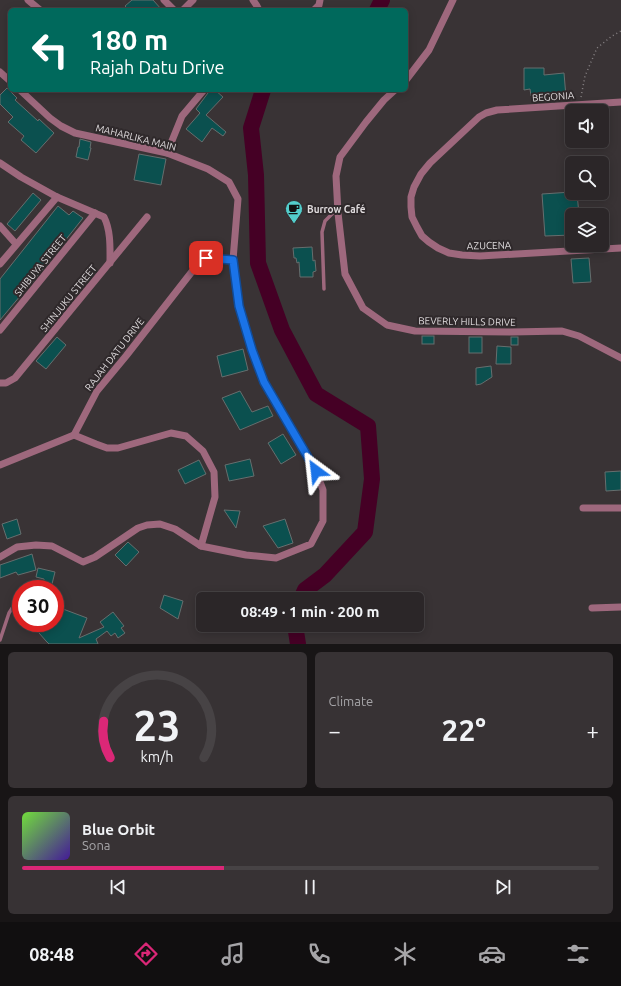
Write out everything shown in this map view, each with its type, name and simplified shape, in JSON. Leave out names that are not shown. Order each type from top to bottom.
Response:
[{"type":"street","points":[[28,0],[38,8]]},
{"type":"street","points":[[164,0],[172,8]]},
{"type":"street","points":[[185,8],[192,0]]},
{"type":"street","points":[[408,77],[429,50],[453,0]]},
{"type":"street","points":[[0,72],[8,79]]},
{"type":"street","name":"MAHARLIKA MAIN","points":[[0,557],[17,547],[36,545],[52,546],[83,562],[95,558],[138,528],[147,525],[160,524],[174,529],[201,546],[246,555],[276,558],[311,544],[324,521],[323,490],[316,471],[264,382],[252,350],[239,306],[233,260],[238,199],[229,182],[208,169],[167,153],[75,133],[50,118],[22,92]]},
{"type":"street","points":[[167,153],[182,116],[202,92]]},
{"type":"street","name":"BEVERLY HILLS DRIVE","points":[[393,92],[384,100],[366,122],[340,157],[336,176],[337,208],[345,274],[363,308],[387,325],[415,331],[562,331],[579,336],[621,358]]},
{"type":"street","name":"BEGONIA","points":[[579,104],[621,102]]},
{"type":"street","name":"BEGONIA","points":[[486,113],[497,110],[565,105]]},
{"type":"street","name":"AZUCENA","points":[[486,113],[478,117],[430,163],[421,174],[414,187],[411,197],[412,217],[422,236],[438,248],[449,253],[462,255],[480,256],[621,248]]},
{"type":"street","points":[[0,163],[21,177],[57,197],[104,217],[107,223],[110,246],[110,263]]},
{"type":"street","points":[[0,264],[57,197]]},
{"type":"street","name":"SHIBUYA STREET","points":[[0,330],[95,213]]},
{"type":"street","name":"SHINJUKU STREET","points":[[0,383],[6,383],[15,378],[147,217]]},
{"type":"street","points":[[0,226],[16,244]]},
{"type":"street","name":"RAJAH DATU DRIVE","points":[[74,435],[97,390],[201,260],[206,258],[233,260]]},
{"type":"street","points":[[0,465],[74,435],[107,448],[118,448],[171,433],[186,436],[203,451],[214,472],[215,497],[201,546]]},
{"type":"street","points":[[583,508],[621,508]]},
{"type":"street","points":[[592,608],[621,607]]},
{"type":"lane","points":[[324,289],[322,232],[325,221],[337,208]]},
{"type":"lane","points":[[0,640],[12,609]]},
{"type":"path","points":[[579,104],[585,76],[597,48],[621,31]]},
{"type":"building","points":[[132,0],[153,0],[160,8],[127,8],[125,6]]},
{"type":"building","points":[[524,68],[544,68],[544,75],[564,73],[566,97],[557,97],[557,95],[531,96],[530,89],[524,90]]},
{"type":"building","points":[[7,88],[8,92],[11,92],[17,98],[15,100],[54,133],[36,153],[21,140],[24,136],[8,122],[13,117],[0,104],[0,95]]},
{"type":"building","points":[[217,92],[223,97],[206,115],[226,132],[223,136],[212,128],[202,142],[186,129],[200,113],[196,109],[208,93]]},
{"type":"building","points":[[80,139],[91,142],[88,160],[76,157]]},
{"type":"building","points":[[139,154],[166,159],[161,185],[134,180]]},
{"type":"building","points":[[565,192],[565,200],[578,200],[578,208],[565,208],[565,235],[545,236],[542,194]]},
{"type":"building","points":[[33,193],[41,200],[15,231],[7,224]]},
{"type":"building","points":[[58,206],[69,215],[73,211],[83,218],[26,290],[0,320],[0,279]]},
{"type":"building","points":[[312,247],[313,261],[315,260],[316,271],[313,272],[313,277],[300,277],[299,262],[297,263],[296,258],[294,258],[293,248]]},
{"type":"building","points":[[589,258],[591,282],[573,283],[571,259]]},
{"type":"building","points":[[422,336],[434,336],[434,344],[422,344]]},
{"type":"building","points":[[57,337],[66,345],[46,369],[36,361]]},
{"type":"building","points":[[469,337],[482,337],[482,353],[469,353]]},
{"type":"building","points":[[511,337],[518,337],[518,345],[511,345]]},
{"type":"building","points":[[497,346],[511,347],[511,364],[496,364]]},
{"type":"building","points":[[243,349],[248,370],[222,377],[217,356]]},
{"type":"building","points":[[491,366],[492,377],[481,384],[476,385],[476,368]]},
{"type":"building","points":[[240,391],[252,412],[268,406],[273,416],[240,430],[222,398]]},
{"type":"building","points":[[283,434],[296,455],[281,464],[268,443]]},
{"type":"building","points":[[250,459],[254,476],[229,481],[225,465]]},
{"type":"building","points":[[199,460],[206,474],[185,484],[178,470]]},
{"type":"building","points":[[621,471],[621,490],[606,491],[605,472]]},
{"type":"building","points":[[224,510],[240,511],[236,528]]},
{"type":"building","points":[[17,519],[21,534],[7,539],[2,524]]},
{"type":"building","points":[[285,519],[293,543],[278,548],[263,526]]},
{"type":"building","points":[[128,542],[139,552],[126,566],[115,555]]},
{"type":"building","points":[[32,554],[36,570],[18,575],[16,572],[0,578],[0,565]]},
{"type":"building","points":[[38,568],[55,572],[53,580],[44,580],[36,577]]},
{"type":"building","points":[[164,595],[183,601],[178,619],[160,608]]},
{"type":"building","points":[[64,609],[87,618],[79,638],[104,627],[100,622],[113,612],[124,626],[121,628],[125,633],[118,638],[115,633],[111,636],[107,631],[96,639],[98,644],[49,644],[39,633],[64,632]]},
{"type":"waterway","points":[[378,8],[382,0]]},
{"type":"waterway","points":[[262,92],[251,128],[256,175],[258,263],[282,330],[316,394],[368,426],[372,479],[365,532],[325,575],[304,592]]},
{"type":"waterway","points":[[296,632],[298,644]]},
{"type":"place","name":"Burrow Café","points":[[294,224]]},
{"type":"route","points":[[206,258],[233,260],[239,306],[252,350],[264,382],[316,471]]}]
